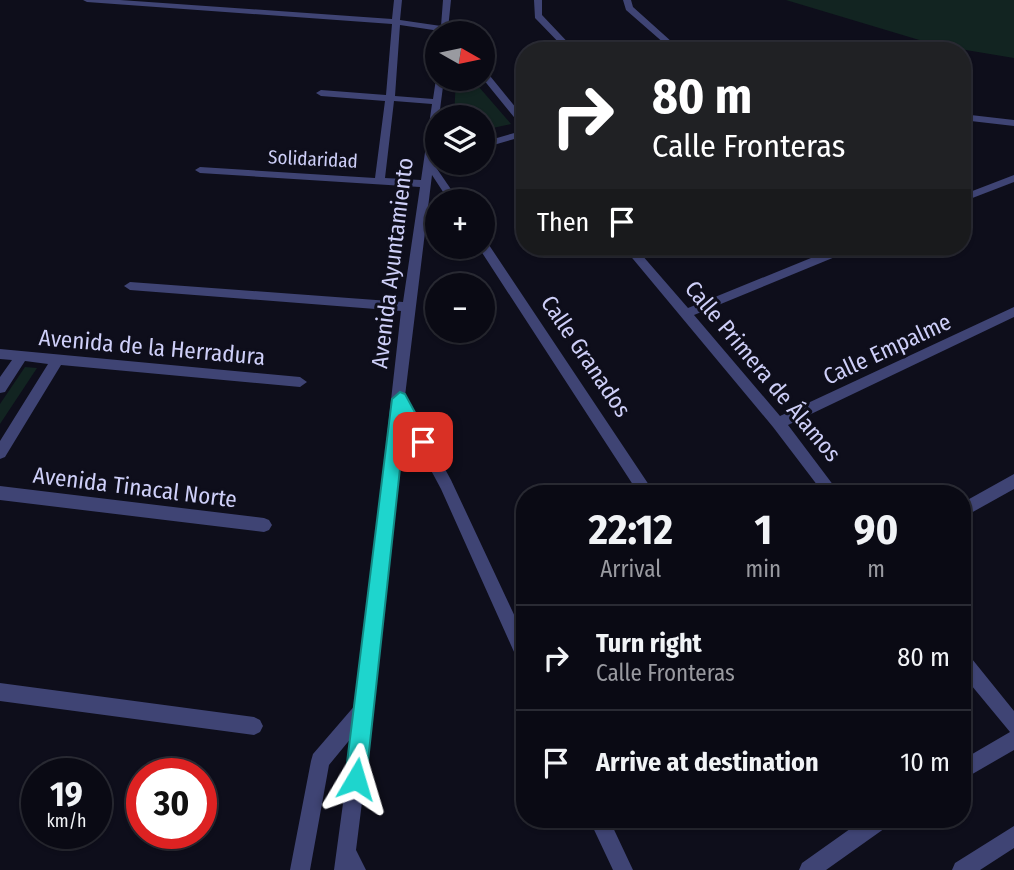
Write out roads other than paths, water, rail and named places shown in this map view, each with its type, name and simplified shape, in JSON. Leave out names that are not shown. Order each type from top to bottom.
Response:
[{"type":"street","points":[[87,0],[395,22],[425,28]]},
{"type":"street","points":[[243,10],[249,0]]},
{"type":"street","points":[[380,181],[398,0]]},
{"type":"street","points":[[446,21],[447,0]]},
{"type":"street","points":[[538,0],[538,16],[563,42]]},
{"type":"street","points":[[627,0],[629,8],[668,42]]},
{"type":"street","points":[[495,88],[516,114]]},
{"type":"street","name":"Avenida Ayuntamiento","points":[[437,105],[438,91]]},
{"type":"street","points":[[320,93],[437,102]]},
{"type":"street","points":[[971,118],[1014,123]]},
{"type":"street","points":[[495,142],[516,136]]},
{"type":"street","name":"Solidaridad","points":[[200,170],[424,184]]},
{"type":"street","name":"Avenida Ayuntamiento","points":[[345,861],[365,707],[408,307],[427,175]]},
{"type":"street","points":[[971,196],[1014,178]]},
{"type":"street","name":"Calle Primera de Álamos","points":[[637,256],[778,424],[825,485]]},
{"type":"street","points":[[685,314],[826,256]]},
{"type":"street","name":"Calle Granados","points":[[492,259],[642,485]]},
{"type":"street","points":[[130,286],[408,307]]},
{"type":"street","name":"Calle Empalme","points":[[778,424],[1014,312]]},
{"type":"street","name":"Avenida de la Herradura","points":[[0,354],[300,382]]},
{"type":"street","points":[[0,388],[22,356]]},
{"type":"street","points":[[0,453],[57,360]]},
{"type":"street","points":[[400,399],[446,485],[516,637]]},
{"type":"street","points":[[971,506],[1014,481]]},
{"type":"street","name":"Avenida Tinacal Norte","points":[[0,493],[264,525]]},
{"type":"street","points":[[971,671],[1014,725]]},
{"type":"street","points":[[0,692],[254,726]]},
{"type":"street","points":[[300,870],[320,761],[365,707]]},
{"type":"street","points":[[971,766],[1014,740]]},
{"type":"street","points":[[603,828],[623,870]]},
{"type":"street","points":[[809,870],[862,828]]},
{"type":"street","points":[[962,870],[1014,836]]},
{"type":"street","points":[[345,861],[356,870]]}]
